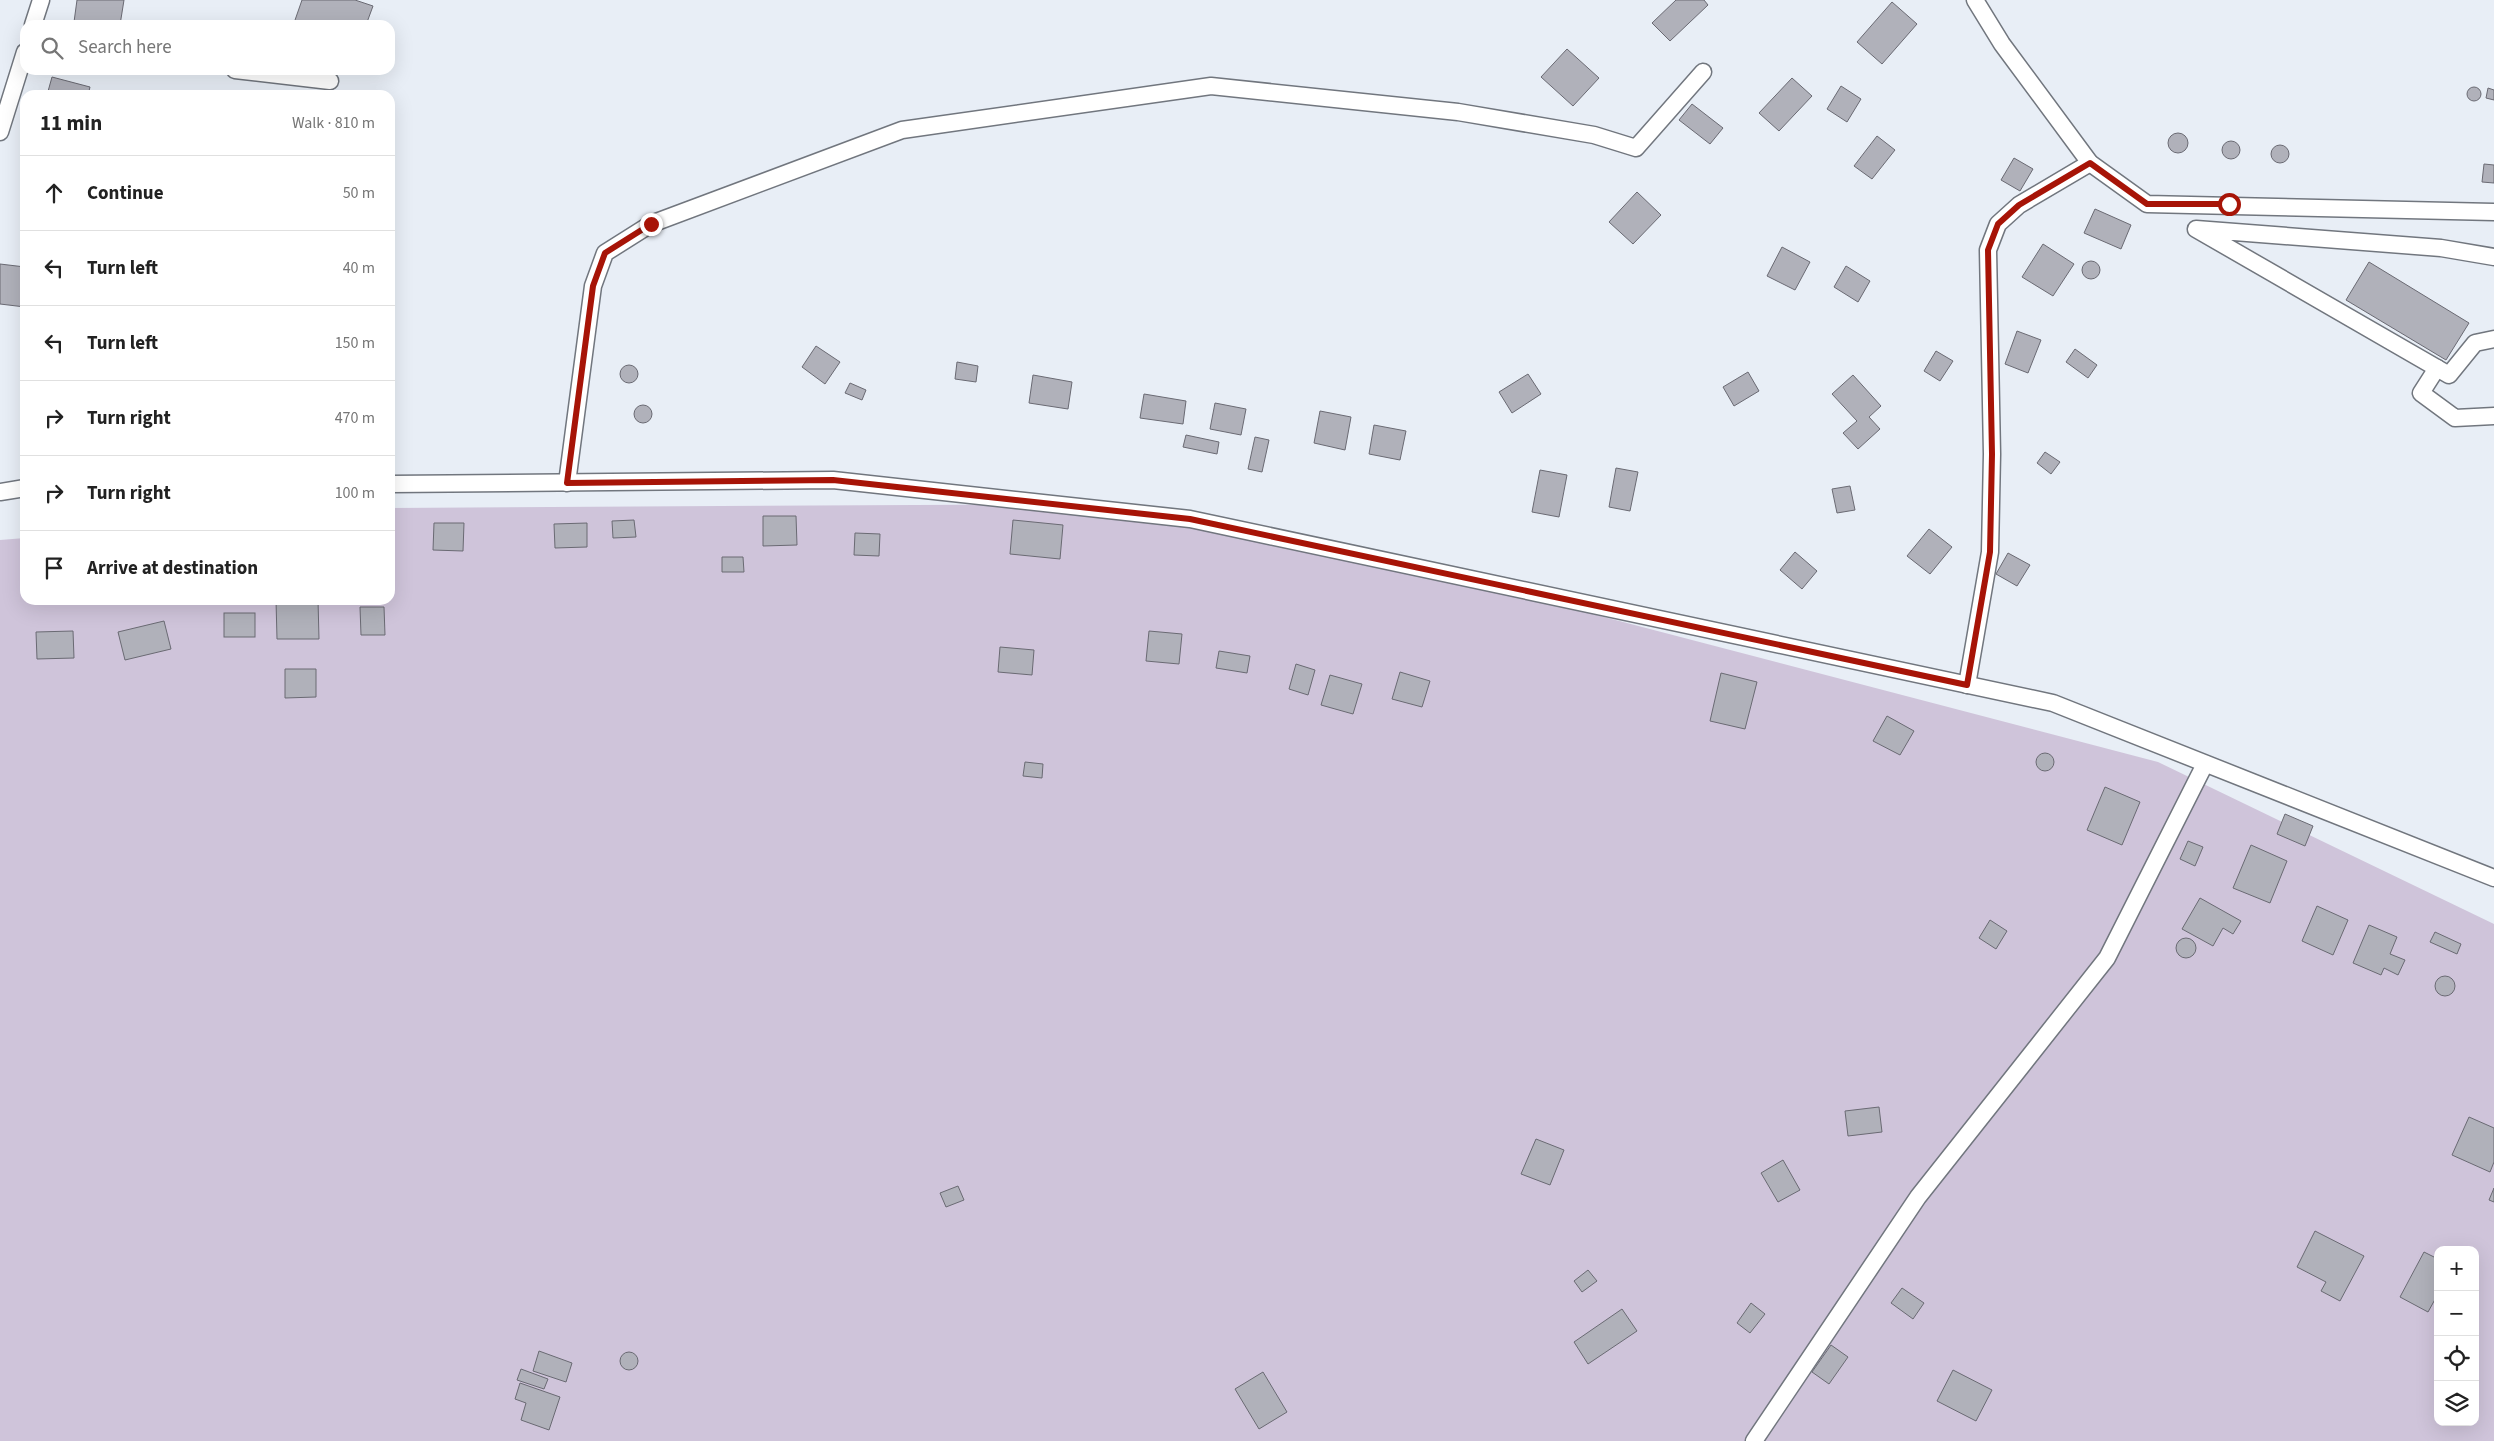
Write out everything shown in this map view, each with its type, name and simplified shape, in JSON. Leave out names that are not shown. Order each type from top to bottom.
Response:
[{"type":"street","points":[[35,20],[41,0]]},
{"type":"street","points":[[1976,0],[2002,44],[2090,163],[2147,204],[2494,212]]},
{"type":"street","points":[[0,132],[20,68]]},
{"type":"street","points":[[567,483],[593,286],[605,253],[651,224],[902,130],[1211,86],[1458,112],[1594,135],[1636,148],[1702,72]]},
{"type":"street","points":[[282,75],[330,80]]},
{"type":"street","points":[[1967,685],[1990,552],[1992,454],[1988,250],[1998,224],[2019,205],[2090,163]]},
{"type":"street","points":[[2494,257],[2441,248],[2196,229],[2449,375],[2475,343],[2494,339]]},
{"type":"street","points":[[2437,368],[2421,393],[2455,418],[2494,416]]},
{"type":"street","points":[[395,484],[833,480],[1190,519],[2053,703],[2494,878]]},
{"type":"street","points":[[0,492],[20,489]]},
{"type":"street","points":[[1754,1441],[1918,1197],[2107,958],[2205,764]]},
{"type":"shaded area","points":[[1089,504],[1535,599],[2158,762],[2494,924],[2494,1441],[0,1441],[0,540],[20,538],[20,605],[395,605],[395,508]]},
{"type":"building","points":[[77,0],[124,0],[121,20],[74,20]]},
{"type":"building","points":[[302,0],[355,0],[373,6],[368,20],[295,20]]},
{"type":"building","points":[[1676,0],[1704,0],[1708,5],[1670,41],[1652,23]]},
{"type":"building","points":[[1892,2],[1917,24],[1882,64],[1857,42]]},
{"type":"building","points":[[1567,49],[1599,78],[1573,106],[1541,77]]},
{"type":"building","points":[[52,77],[90,87],[89,90],[48,90]]},
{"type":"building","points":[[1792,78],[1812,96],[1779,131],[1759,113]]},
{"type":"building","points":[[1841,86],[1861,99],[1847,122],[1827,109]]},
{"type":"building","points":[[2474,87],[2479,89],[2481,94],[2479,99],[2474,101],[2469,99],[2467,94],[2469,89]]},
{"type":"building","points":[[2488,88],[2494,90],[2494,100],[2486,98]]},
{"type":"building","points":[[1692,104],[1723,128],[1710,144],[1679,120]]},
{"type":"building","points":[[2178,133],[2185,136],[2188,143],[2185,150],[2178,153],[2171,150],[2168,143],[2171,136]]},
{"type":"building","points":[[1877,136],[1895,150],[1872,179],[1854,166]]},
{"type":"building","points":[[2231,141],[2237,144],[2240,150],[2237,156],[2231,159],[2225,156],[2222,150],[2225,144]]},
{"type":"building","points":[[2280,145],[2286,148],[2289,154],[2286,160],[2280,163],[2274,160],[2271,154],[2274,148]]},
{"type":"building","points":[[2014,158],[2033,169],[2020,191],[2001,180]]},
{"type":"building","points":[[2484,164],[2494,165],[2494,183],[2482,182]]},
{"type":"building","points":[[1637,192],[1661,215],[1633,244],[1609,222]]},
{"type":"building","points":[[2095,209],[2131,225],[2121,249],[2084,233]]},
{"type":"building","points":[[2043,244],[2074,264],[2053,296],[2022,277]]},
{"type":"building","points":[[1782,247],[1810,262],[1795,290],[1767,276]]},
{"type":"building","points":[[2087,261],[2095,261],[2100,266],[2098,277],[2087,279],[2082,274],[2082,266]]},
{"type":"building","points":[[2369,262],[2469,323],[2446,360],[2346,300]]},
{"type":"building","points":[[0,264],[20,266],[20,306],[0,304]]},
{"type":"building","points":[[1846,266],[1870,281],[1858,302],[1834,287]]},
{"type":"building","points":[[2017,331],[2041,340],[2028,373],[2005,364]]},
{"type":"building","points":[[816,346],[840,362],[825,384],[802,367]]},
{"type":"building","points":[[2075,349],[2097,365],[2088,378],[2066,362]]},
{"type":"building","points":[[1936,351],[1953,361],[1940,381],[1924,371]]},
{"type":"building","points":[[957,362],[978,366],[976,382],[955,379]]},
{"type":"building","points":[[625,365],[633,365],[638,370],[636,381],[625,383],[620,378],[620,370]]},
{"type":"building","points":[[1748,372],[1759,391],[1734,406],[1723,387]]},
{"type":"building","points":[[1528,374],[1541,394],[1512,413],[1499,392]]},
{"type":"building","points":[[1033,375],[1072,382],[1068,409],[1029,403]]},
{"type":"building","points":[[1853,375],[1881,406],[1869,417],[1880,429],[1858,449],[1843,433],[1857,421],[1832,394]]},
{"type":"building","points":[[850,383],[866,390],[862,400],[845,393]]},
{"type":"building","points":[[1144,394],[1186,401],[1183,424],[1140,418]]},
{"type":"building","points":[[1215,403],[1246,409],[1241,435],[1210,429]]},
{"type":"building","points":[[643,405],[649,408],[652,414],[649,420],[643,423],[637,420],[634,414],[637,408]]},
{"type":"building","points":[[1320,411],[1351,417],[1345,450],[1314,443]]},
{"type":"building","points":[[1374,425],[1406,431],[1400,460],[1369,454]]},
{"type":"building","points":[[1186,435],[1219,442],[1217,454],[1183,447]]},
{"type":"building","points":[[1255,437],[1269,440],[1262,472],[1248,469]]},
{"type":"building","points":[[2045,452],[2060,462],[2051,474],[2037,463]]},
{"type":"building","points":[[1616,468],[1638,472],[1630,511],[1609,507]]},
{"type":"building","points":[[1540,470],[1567,475],[1559,517],[1532,512]]},
{"type":"building","points":[[1850,486],[1855,510],[1837,513],[1832,489]]},
{"type":"building","points":[[763,516],[796,516],[797,545],[763,546]]},
{"type":"building","points":[[634,520],[636,537],[613,538],[612,521]]},
{"type":"building","points":[[1013,520],[1063,525],[1060,559],[1010,554]]},
{"type":"building","points":[[434,523],[464,523],[463,551],[433,550]]},
{"type":"building","points":[[587,523],[587,547],[555,548],[554,524]]},
{"type":"building","points":[[1929,529],[1952,547],[1930,574],[1907,556]]},
{"type":"building","points":[[855,533],[880,534],[879,556],[854,555]]},
{"type":"building","points":[[1795,552],[1817,571],[1802,589],[1780,570]]},
{"type":"building","points":[[2008,553],[2030,565],[2017,586],[1996,574]]},
{"type":"building","points":[[722,557],[743,557],[744,572],[722,572]]},
{"type":"building","points":[[276,605],[318,605],[319,639],[277,639]]},
{"type":"building","points":[[360,607],[384,607],[385,635],[361,635]]},
{"type":"building","points":[[224,613],[255,613],[255,637],[224,637]]},
{"type":"building","points":[[164,621],[171,649],[125,660],[118,632]]},
{"type":"building","points":[[73,631],[74,658],[37,659],[36,632]]},
{"type":"building","points":[[1149,631],[1182,634],[1179,664],[1146,661]]},
{"type":"building","points":[[1000,647],[1034,650],[1032,675],[998,672]]},
{"type":"building","points":[[1219,651],[1250,656],[1247,673],[1216,668]]},
{"type":"building","points":[[1296,664],[1315,670],[1308,695],[1289,689]]},
{"type":"building","points":[[285,669],[316,669],[316,697],[285,698]]},
{"type":"building","points":[[1400,672],[1430,681],[1422,707],[1392,699]]},
{"type":"building","points":[[1721,673],[1757,682],[1745,729],[1710,721]]},
{"type":"building","points":[[1330,675],[1362,684],[1353,714],[1321,705]]},
{"type":"building","points":[[1887,716],[1914,731],[1900,755],[1873,741]]},
{"type":"building","points":[[2041,753],[2049,753],[2054,758],[2052,769],[2041,771],[2036,766],[2036,758]]},
{"type":"building","points":[[1025,762],[1043,764],[1042,778],[1023,776]]},
{"type":"building","points":[[2105,787],[2140,802],[2122,845],[2087,830]]},
{"type":"building","points":[[2285,814],[2313,826],[2305,846],[2277,834]]},
{"type":"building","points":[[2188,841],[2203,847],[2195,866],[2180,859]]},
{"type":"building","points":[[2251,845],[2287,861],[2270,903],[2233,888]]},
{"type":"building","points":[[2200,898],[2241,921],[2233,934],[2223,928],[2213,946],[2182,929]]},
{"type":"building","points":[[2317,906],[2348,920],[2333,955],[2302,941]]},
{"type":"building","points":[[1990,920],[2007,931],[1996,949],[1979,938]]},
{"type":"building","points":[[2369,925],[2397,937],[2390,954],[2405,960],[2398,975],[2384,968],[2381,975],[2353,963]]},
{"type":"building","points":[[2435,932],[2461,944],[2457,954],[2430,942]]},
{"type":"building","points":[[2186,938],[2193,941],[2196,948],[2193,955],[2186,958],[2179,955],[2176,948],[2179,941]]},
{"type":"building","points":[[2445,976],[2452,979],[2455,986],[2452,993],[2445,996],[2438,993],[2435,986],[2438,979]]},
{"type":"building","points":[[1879,1107],[1882,1132],[1848,1136],[1845,1111]]},
{"type":"building","points":[[2469,1117],[2494,1128],[2494,1162],[2490,1172],[2452,1155]]},
{"type":"building","points":[[1536,1139],[1564,1150],[1550,1185],[1521,1174]]},
{"type":"building","points":[[1783,1160],[1800,1190],[1778,1202],[1761,1173]]},
{"type":"building","points":[[958,1186],[964,1200],[946,1207],[940,1193]]},
{"type":"building","points":[[2494,1188],[2494,1202],[2489,1200]]},
{"type":"building","points":[[2315,1231],[2364,1256],[2340,1301],[2321,1291],[2326,1282],[2297,1267]]},
{"type":"building","points":[[2424,1252],[2434,1257],[2434,1301],[2428,1312],[2400,1297]]},
{"type":"building","points":[[1588,1270],[1597,1281],[1582,1292],[1574,1281]]},
{"type":"building","points":[[1902,1288],[1924,1303],[1913,1319],[1891,1303]]},
{"type":"building","points":[[1751,1303],[1765,1314],[1750,1333],[1737,1323]]},
{"type":"building","points":[[1622,1309],[1637,1331],[1588,1364],[1574,1342]]},
{"type":"building","points":[[1831,1345],[1848,1357],[1829,1384],[1812,1372]]},
{"type":"building","points":[[539,1351],[572,1363],[566,1382],[533,1371]]},
{"type":"building","points":[[629,1352],[635,1355],[638,1361],[635,1367],[629,1370],[623,1367],[620,1361],[623,1355]]},
{"type":"building","points":[[521,1369],[548,1379],[544,1389],[517,1380]]},
{"type":"building","points":[[1953,1370],[1992,1390],[1976,1421],[1937,1401]]},
{"type":"building","points":[[1263,1372],[1287,1412],[1259,1429],[1235,1389]]},
{"type":"building","points":[[520,1383],[560,1397],[549,1430],[521,1420],[526,1403],[515,1399]]},
{"type":"route","points":[[651,224],[605,253],[593,286],[567,483],[833,480],[1190,519],[1967,685],[1990,552],[1992,454],[1988,250],[1998,224],[2019,205],[2090,163],[2147,204],[2229,204]]}]
